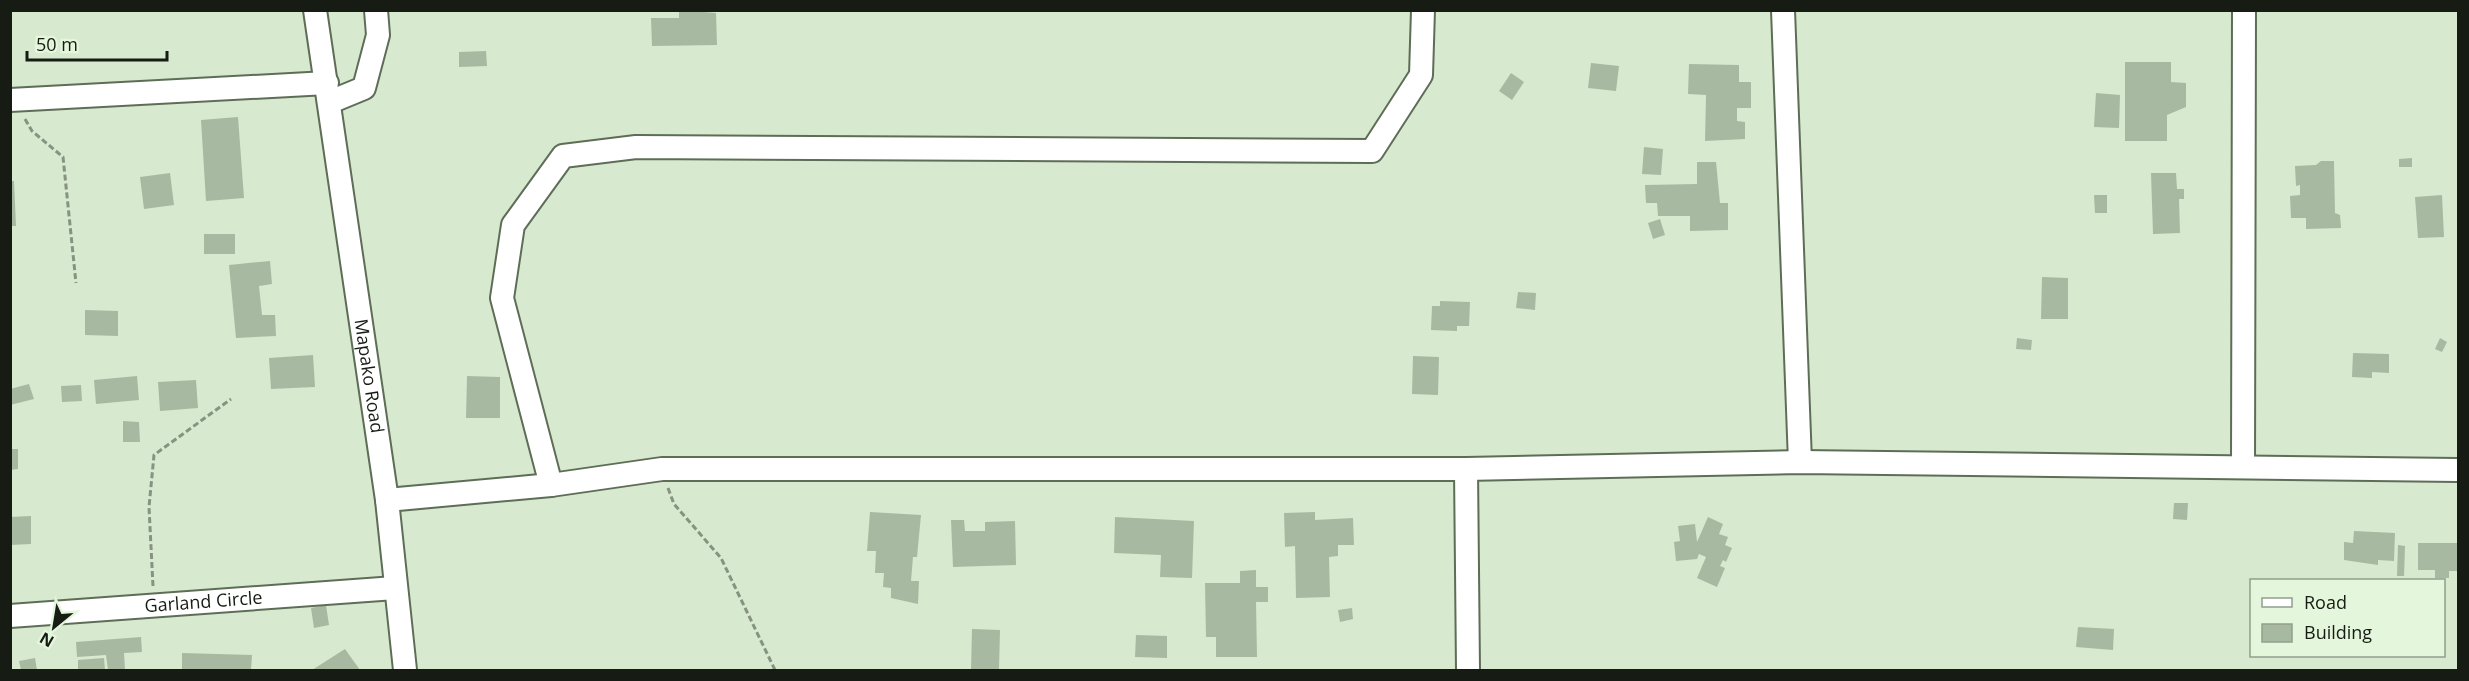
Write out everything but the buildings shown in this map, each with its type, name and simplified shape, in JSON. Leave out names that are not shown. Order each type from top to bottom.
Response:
[{"type":"street","name":"Mapako Road","points":[[315,10],[387,500],[405,670]]},
{"type":"street","points":[[12,100],[328,93],[364,88],[378,35],[376,10]]},
{"type":"street","points":[[551,485],[502,298],[513,225],[563,156],[636,147],[1372,151],[1421,75],[1423,10]]},
{"type":"street","points":[[1783,10],[1800,462]]},
{"type":"street","points":[[2242,467],[2244,10]]},
{"type":"street","points":[[387,500],[551,485],[662,469],[1466,469],[1800,462],[2458,470]]},
{"type":"street","points":[[1466,469],[1468,670]]},
{"type":"street","name":"Garland Circle","points":[[10,616],[395,588]]},
{"type":"path","points":[[12,100],[32,131],[63,156],[76,283]]},
{"type":"path","points":[[154,606],[149,507],[154,455],[231,399]]},
{"type":"path","points":[[662,469],[674,504],[721,558],[775,670]]}]
